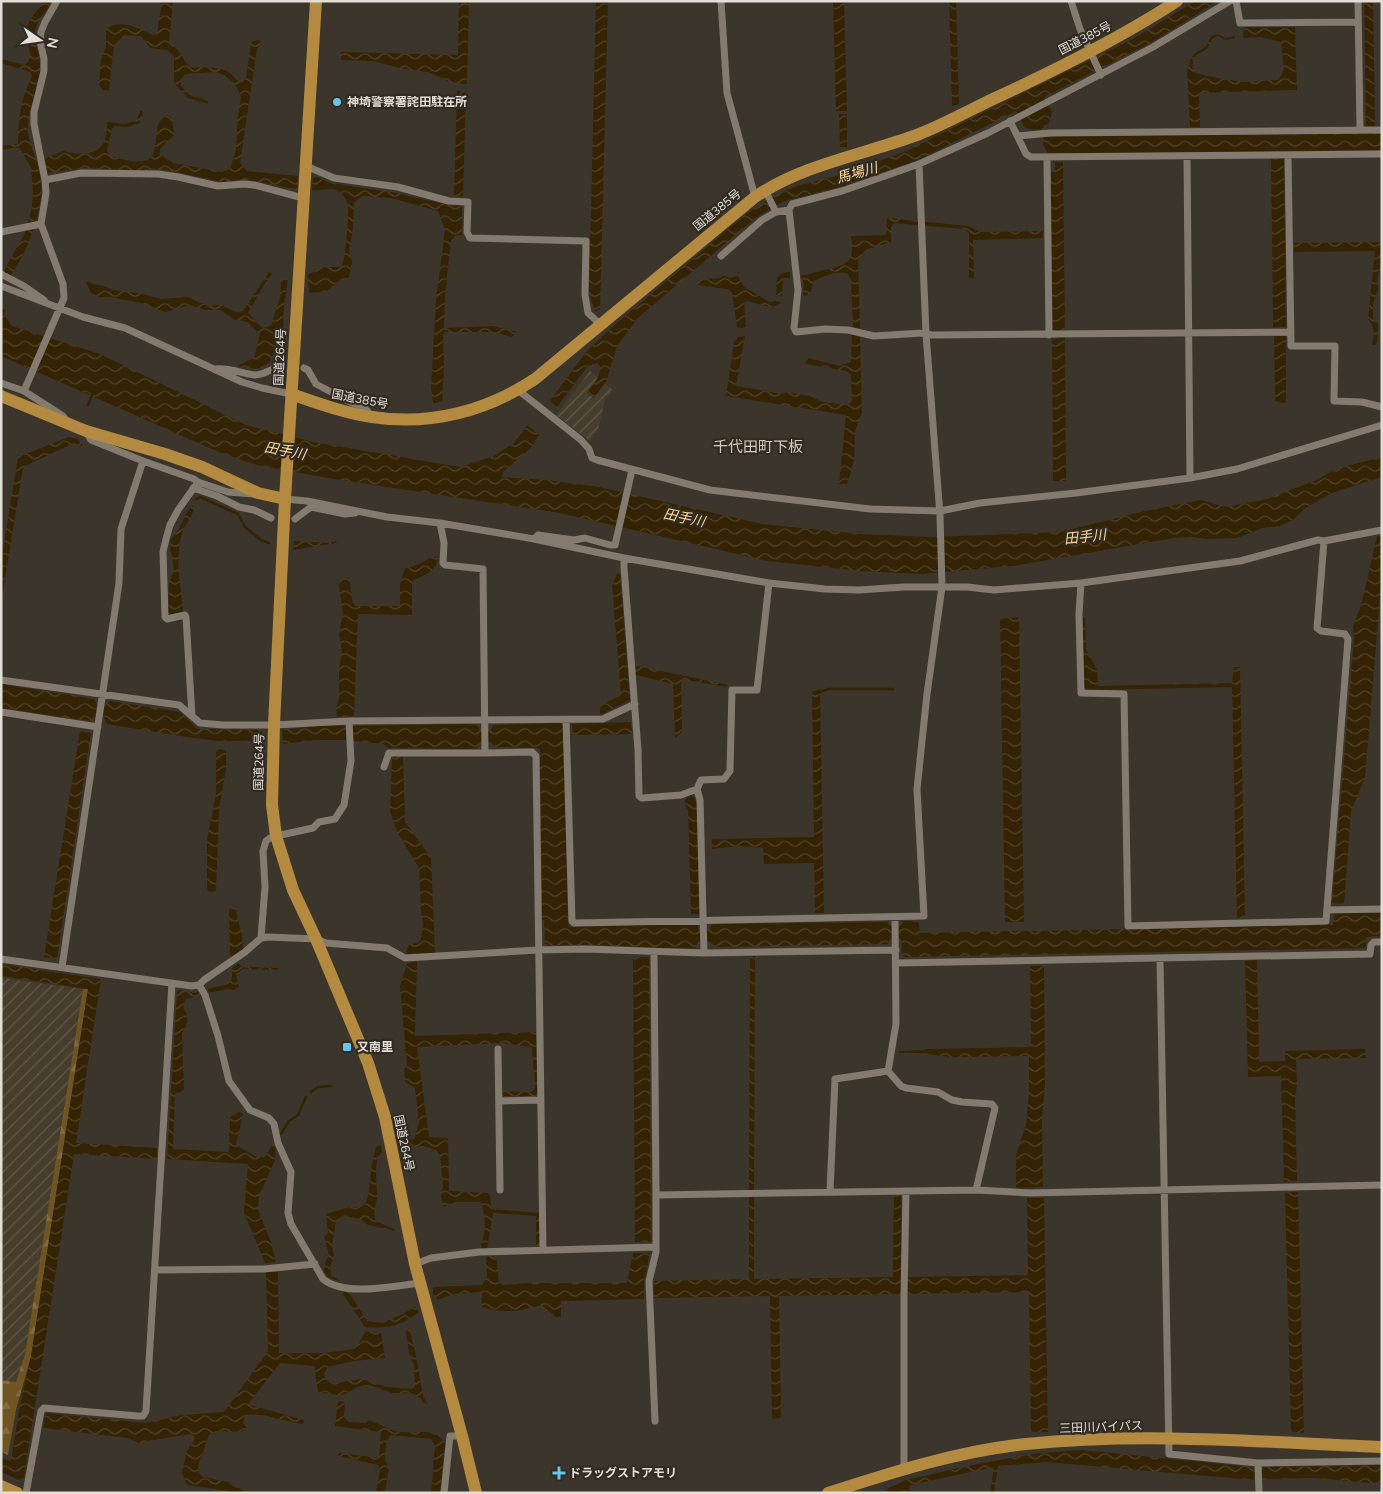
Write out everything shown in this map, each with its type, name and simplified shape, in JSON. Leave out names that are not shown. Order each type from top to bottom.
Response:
[{"type":"highway","name":"国道264号","points":[[316,1],[285,494],[272,805],[276,836],[293,890],[316,939],[368,1063],[385,1117],[415,1264],[476,1493]]},
{"type":"highway","name":"国道385号","points":[[291,394],[325,406],[372,418],[402,420],[438,418],[493,403],[535,379],[600,324],[762,194],[791,176],[918,134],[1091,54],[1177,1]]},
{"type":"highway","points":[[1,396],[86,432],[165,454],[193,464],[258,493],[285,494]]},
{"type":"highway","name":"三田川バイパス","points":[[828,1493],[944,1458],[1025,1444],[1104,1438],[1382,1446]]},
{"type":"highway","points":[[1,1486],[17,1493]]},
{"type":"street","points":[[26,387],[64,298],[63,284],[38,224],[46,194],[45,180],[34,131],[34,112],[44,71],[44,59],[40,41],[41,32],[57,1]]},
{"type":"street","points":[[721,1],[727,94],[762,194],[775,211]]},
{"type":"street","points":[[1072,1],[1080,29],[1100,74]]},
{"type":"street","points":[[1230,1],[1153,47],[988,133],[919,164],[842,191],[792,204],[789,210],[798,290],[794,328],[796,332],[825,329],[848,330],[874,336],[926,334],[1049,335],[1291,332]]},
{"type":"street","points":[[1236,1],[1240,23],[1358,22]]},
{"type":"street","points":[[1358,1],[1360,130]]},
{"type":"street","points":[[1010,121],[1026,154],[1031,158],[1382,154]]},
{"type":"street","points":[[1018,136],[1048,133],[1382,130]]},
{"type":"street","points":[[1288,155],[1291,346],[1335,346],[1334,401],[1362,402],[1382,406]]},
{"type":"street","points":[[1187,156],[1190,478]]},
{"type":"street","points":[[1046,157],[1049,335]]},
{"type":"street","points":[[566,720],[572,921],[574,923],[704,924],[924,916],[918,790],[927,694],[942,583],[940,513],[926,334],[919,164]]},
{"type":"street","points":[[306,166],[334,178],[398,187],[449,201],[468,202],[467,232],[470,238],[586,240],[585,295],[588,313],[600,324]]},
{"type":"street","points":[[45,180],[81,174],[158,174],[218,186],[254,185],[303,198]]},
{"type":"street","points":[[721,256],[775,211],[789,210]]},
{"type":"street","points":[[1,232],[38,224]]},
{"type":"street","points":[[1,274],[24,286],[60,311],[125,328],[228,376],[262,388],[291,394]]},
{"type":"street","points":[[1,286],[49,304]]},
{"type":"street","points":[[215,369],[222,368],[243,374],[257,375],[282,366]]},
{"type":"street","points":[[304,368],[308,370],[316,384],[352,403],[364,407],[372,418]]},
{"type":"street","points":[[1,383],[26,387],[63,416],[68,424]]},
{"type":"street","points":[[518,390],[582,440],[589,449],[592,458],[631,472],[710,490],[739,494],[870,509],[940,513],[980,503],[1190,478],[1237,469],[1382,425]]},
{"type":"street","points":[[86,432],[91,440],[142,461],[194,479],[196,485],[217,496],[239,507],[254,510],[271,518]]},
{"type":"street","points":[[62,967],[119,583],[121,529],[142,461]]},
{"type":"street","points":[[534,539],[538,534],[574,540],[585,538],[610,545],[615,544],[631,472]]},
{"type":"street","points":[[196,485],[228,492],[258,493]]},
{"type":"street","points":[[192,716],[186,617],[167,619],[165,617],[163,552],[170,525],[196,485]]},
{"type":"street","points":[[285,494],[307,501],[360,512],[534,539],[624,558],[769,583],[825,589],[859,590],[942,583],[1003,589],[1081,583],[1240,561],[1318,540],[1324,541],[1382,530]]},
{"type":"street","points":[[295,519],[311,507],[345,514],[360,512]]},
{"type":"street","points":[[440,523],[444,543],[443,563],[445,565],[483,569],[485,749]]},
{"type":"street","points":[[1081,583],[1079,614],[1081,693],[1124,694],[1128,926],[1326,921],[1348,638],[1345,634],[1321,631],[1317,628],[1324,541]]},
{"type":"street","points":[[624,558],[638,750],[639,796],[642,798],[681,795],[697,790]]},
{"type":"street","points":[[704,953],[700,800],[697,790],[701,780],[724,780],[730,771],[732,690],[757,690],[769,583]]},
{"type":"street","points":[[1,680],[179,705],[200,723],[274,725],[485,724],[603,719],[635,704]]},
{"type":"street","points":[[1,712],[98,727]]},
{"type":"street","points":[[261,938],[265,887],[263,851],[266,841],[276,836],[313,828],[319,822],[335,820],[344,805],[351,761],[349,724]]},
{"type":"street","points":[[384,767],[389,753],[485,749],[532,752],[536,756],[543,1250]]},
{"type":"street","points":[[1327,910],[1382,908]]},
{"type":"street","points":[[888,1072],[896,1024],[895,917]]},
{"type":"street","points":[[1,958],[172,983],[199,985],[261,938],[268,937],[316,939],[326,943],[387,948],[405,958],[585,949],[704,953],[896,950]]},
{"type":"street","points":[[896,963],[1370,954],[1371,945],[1374,942],[1382,942]]},
{"type":"street","points":[[654,952],[656,1247],[649,1281],[655,1421]]},
{"type":"street","points":[[1160,958],[1170,1454],[1258,1463],[1382,1461]]},
{"type":"street","points":[[26,1493],[41,1411],[44,1408],[138,1416],[143,1416],[146,1411],[172,983]]},
{"type":"street","points":[[199,985],[205,995],[218,1036],[229,1081],[250,1110],[269,1118],[274,1124],[278,1143],[290,1172],[288,1214],[291,1224],[323,1279],[329,1284],[341,1287],[375,1288],[420,1282]]},
{"type":"street","points":[[498,1049],[500,1190]]},
{"type":"street","points":[[888,1072],[901,1086],[906,1088],[938,1092],[957,1101],[992,1104],[995,1108],[976,1190]]},
{"type":"street","points":[[830,1191],[835,1079],[888,1072]]},
{"type":"street","points":[[499,1101],[541,1100]]},
{"type":"street","points":[[656,1195],[976,1190],[1030,1193],[1382,1185]]},
{"type":"street","points":[[904,1469],[906,1191]]},
{"type":"street","points":[[415,1264],[430,1258],[479,1252],[656,1247]]},
{"type":"street","points":[[155,1270],[264,1269],[315,1264]]},
{"type":"street","points":[[444,1493],[450,1436],[462,1436]]},
{"type":"street","points":[[1258,1463],[1259,1493]]},
{"type":"shaded area","points":[[590,371],[613,390],[605,400],[598,430],[590,441],[556,415]]},
{"type":"shaded area","points":[[1,978],[83,989],[25,1354],[16,1382],[1,1380]]},
{"type":"green space","points":[[83,989],[88,989],[31,1356],[16,1410],[8,1455],[1,1452],[1,1380],[16,1382],[25,1354]]},
{"type":"water","points":[[44,1],[51,1],[37,24],[35,32],[40,60],[40,73],[28,123],[29,138],[41,180],[40,204],[28,243],[11,275],[5,273],[5,269],[25,233],[32,207],[33,192],[31,168],[19,147],[1,150],[1,146],[18,144],[21,109],[32,76],[30,72],[1,63],[1,59],[24,65],[28,62],[30,52],[26,36],[27,26]]},
{"type":"water","points":[[162,1],[173,1],[169,42],[178,50],[189,67],[210,67],[226,70],[242,83],[246,78],[251,42],[261,41],[257,49],[240,163],[247,171],[298,176],[297,188],[245,179],[222,182],[154,169],[85,168],[48,173],[44,159],[63,151],[82,154],[96,151],[104,141],[107,132],[107,122],[125,124],[137,120],[140,111],[142,111],[143,115],[139,123],[127,127],[115,126],[112,129],[107,150],[110,156],[134,162],[148,160],[155,148],[159,122],[167,115],[172,118],[174,135],[160,149],[160,155],[174,163],[222,172],[230,169],[236,149],[241,97],[235,84],[224,75],[215,72],[185,74],[181,79],[181,86],[191,95],[208,101],[208,104],[188,98],[174,83],[174,56],[167,50],[150,48],[141,36],[124,35],[114,45],[109,90],[104,91],[99,85],[101,59],[106,47],[106,29],[117,24],[123,24],[153,35],[157,34]]},
{"type":"water","points":[[459,1],[469,1],[467,84],[452,83],[428,72],[404,69],[373,61],[341,60],[341,52],[458,55]]},
{"type":"water","points":[[596,1],[608,1],[600,309],[595,312],[589,293]]},
{"type":"water","points":[[833,1],[844,1],[847,111],[836,111]]},
{"type":"water","points":[[949,1],[956,1],[959,104],[952,106]]},
{"type":"water","name":"馬場川","points":[[1195,1],[1218,1],[1152,42],[1044,97],[1052,112],[1049,123],[1043,126],[1049,138],[1053,136],[1382,133],[1382,150],[1048,154],[1038,129],[1025,128],[1016,111],[920,159],[843,186],[784,201],[754,219],[638,318],[617,346],[606,382],[594,398],[587,393],[599,374],[600,366],[597,363],[588,366],[557,407],[550,401],[586,352],[610,329],[746,214],[774,196],[797,186],[844,174],[906,151],[1135,38]]},
{"type":"water","points":[[1364,1],[1373,1],[1375,126],[1366,126]]},
{"type":"water","points":[[1244,27],[1295,27],[1297,90],[1199,93],[1200,127],[1190,127],[1187,67],[1189,67],[1193,55],[1206,46],[1211,36],[1217,34],[1226,38],[1235,36],[1235,38],[1226,40],[1218,36],[1212,39],[1206,49],[1193,58],[1193,68],[1196,73],[1250,82],[1278,80],[1284,70],[1281,42],[1261,37],[1243,38]]},
{"type":"water","points":[[457,91],[466,91],[463,196],[454,197]]},
{"type":"water","points":[[839,114],[847,114],[847,147],[840,147]]},
{"type":"water","points":[[1284,158],[1286,327],[1273,327],[1271,159]]},
{"type":"water","points":[[1055,162],[1063,162],[1065,332],[1052,330],[1051,172],[1055,172]]},
{"type":"water","points":[[317,177],[330,183],[396,193],[453,206],[462,206],[462,235],[456,235],[451,240],[444,327],[493,326],[516,332],[512,337],[494,332],[445,332],[443,335],[444,369],[442,400],[437,403],[433,403],[431,388],[436,300],[445,230],[438,211],[391,198],[362,196],[354,203],[353,229],[349,251],[352,262],[349,277],[337,282],[327,291],[309,293],[308,275],[322,267],[341,267],[348,227],[348,204],[342,194],[331,189],[312,190],[313,178]]},
{"type":"water","points":[[887,218],[968,226],[981,232],[1043,231],[1043,238],[973,240],[974,279],[969,277],[969,233],[964,229],[894,223],[891,227],[891,242],[865,250],[858,260],[860,328],[853,327],[851,280],[848,274],[835,273],[813,282],[811,292],[805,296],[803,294],[804,285],[801,275],[842,265],[850,259],[852,253],[851,236],[886,235]]},
{"type":"water","points":[[1382,242],[1382,257],[1377,280],[1378,289],[1373,304],[1373,318],[1378,324],[1377,342],[1374,346],[1372,344],[1374,333],[1372,324],[1368,320],[1375,251],[1294,252],[1294,243]]},
{"type":"water","points":[[269,272],[272,274],[248,313],[262,328],[271,326],[280,297],[281,280],[285,278],[288,280],[283,331],[270,361],[263,367],[255,369],[237,366],[254,358],[260,334],[247,322],[233,319],[220,310],[205,310],[190,305],[165,312],[141,303],[100,297],[91,293],[86,282],[113,290],[161,299],[188,297],[207,306],[222,305],[237,313],[243,311]]},
{"type":"water","points":[[790,272],[790,278],[783,279],[782,296],[776,295],[777,278],[782,273]]},
{"type":"water","points":[[724,276],[730,278],[738,276],[744,287],[770,302],[782,302],[773,306],[764,306],[746,301],[744,303],[746,327],[737,327],[732,292],[727,289],[698,285],[697,282]]},
{"type":"water","name":"田手川","points":[[1,308],[5,310],[4,315],[12,326],[100,354],[246,425],[313,442],[460,467],[494,456],[515,442],[527,425],[539,434],[532,447],[503,472],[502,477],[546,480],[599,487],[762,524],[858,534],[931,537],[1061,532],[1145,511],[1201,500],[1226,507],[1267,499],[1319,479],[1330,472],[1382,457],[1382,477],[1332,493],[1304,509],[1294,519],[1280,526],[1263,528],[1237,538],[1174,538],[1013,566],[921,574],[861,571],[767,561],[560,513],[328,478],[257,465],[221,453],[1,356]]},
{"type":"water","points":[[852,335],[860,337],[862,413],[855,431],[854,461],[847,484],[839,484],[846,415],[726,396],[734,342],[738,337],[745,336],[736,386],[782,394],[786,392],[810,396],[822,402],[848,405],[852,401],[851,375],[846,371],[806,364],[805,362],[809,358],[840,366],[851,362]]},
{"type":"water","points":[[1274,336],[1286,336],[1286,404],[1275,401]]},
{"type":"water","points":[[1065,337],[1066,481],[1053,481],[1052,340]]},
{"type":"water","points":[[69,437],[78,439],[83,446],[74,443],[23,467],[1,604],[1,562],[18,457]]},
{"type":"water","points":[[193,505],[192,516],[184,528],[179,549],[183,610],[181,613],[172,614],[168,612],[169,583],[174,570],[170,550],[171,539],[178,531]]},
{"type":"water","points":[[1377,536],[1382,537],[1382,572],[1365,778],[1351,811],[1344,904],[1332,903],[1354,639],[1353,626],[1361,606]]},
{"type":"water","points":[[294,541],[330,543],[337,541],[336,543],[293,550]]},
{"type":"water","points":[[438,556],[433,569],[412,581],[412,615],[358,614],[354,716],[337,717],[336,709],[339,698],[339,672],[342,650],[339,634],[343,613],[339,586],[340,579],[348,578],[355,606],[400,606],[400,584],[405,568]]},
{"type":"water","points":[[620,573],[630,700],[600,714],[600,706],[621,695],[612,585],[617,574]]},
{"type":"water","points":[[1082,616],[1085,616],[1086,650],[1097,669],[1098,686],[1232,683],[1234,667],[1240,667],[1245,917],[1237,918],[1232,687],[1088,690],[1084,687]]},
{"type":"water","points":[[1019,617],[1024,922],[1005,922],[1000,619]]},
{"type":"water","points":[[636,666],[729,685],[726,687],[681,679],[682,732],[675,738],[673,684],[636,675]]},
{"type":"water","points":[[1,684],[94,699],[97,705],[106,706],[110,701],[180,712],[197,729],[262,730],[262,741],[218,741],[193,738],[107,724],[104,718],[95,716],[91,721],[1,708]]},
{"type":"water","points":[[820,689],[824,913],[815,913],[814,863],[764,864],[763,848],[739,846],[712,849],[712,839],[814,837],[812,692]]},
{"type":"water","points":[[631,722],[632,734],[572,735],[572,724]]},
{"type":"water","points":[[559,723],[563,725],[564,730],[568,925],[570,927],[695,924],[698,926],[698,930],[710,930],[713,924],[887,922],[890,926],[901,926],[903,921],[916,921],[919,923],[920,933],[1333,925],[1335,913],[1382,913],[1382,936],[1366,937],[1366,946],[1364,948],[904,957],[901,939],[890,939],[888,944],[714,947],[711,945],[711,942],[698,942],[696,948],[586,945],[549,946],[545,943],[544,920],[542,920],[540,750],[538,748],[494,747],[491,742],[480,743],[478,748],[467,749],[388,748],[384,744],[354,741],[351,738],[346,740],[315,740],[283,744],[282,730],[327,725],[352,728],[353,726],[468,724],[477,725],[480,730],[491,730],[493,725]]},
{"type":"water","points":[[80,731],[91,733],[57,959],[44,957]]},
{"type":"water","points":[[220,749],[226,751],[226,769],[219,809],[216,891],[209,892],[207,888],[207,840],[216,793],[216,751]]},
{"type":"water","points":[[392,757],[403,757],[405,822],[431,858],[435,953],[408,954],[406,951],[409,945],[419,942],[423,925],[419,868],[397,832],[390,811]]},
{"type":"water","points":[[693,795],[697,804],[700,914],[691,914],[688,810],[684,804],[686,798]]},
{"type":"water","points":[[232,907],[236,910],[243,949],[230,958],[229,910]]},
{"type":"water","points":[[750,956],[755,956],[754,1190],[749,1190]]},
{"type":"water","points":[[633,957],[649,957],[651,1242],[635,1242]]},
{"type":"water","points":[[1257,960],[1259,1062],[1285,1061],[1285,1051],[1365,1049],[1366,1058],[1296,1059],[1297,1181],[1284,1182],[1281,1076],[1248,1077],[1245,961]]},
{"type":"water","points":[[417,962],[415,1036],[536,1032],[539,1093],[535,1096],[504,1096],[503,1094],[503,1091],[531,1092],[535,1088],[532,1047],[503,1043],[417,1047],[429,1137],[448,1138],[449,1191],[487,1193],[490,1195],[491,1209],[540,1213],[540,1246],[536,1247],[536,1216],[493,1213],[487,1250],[482,1250],[481,1245],[484,1238],[485,1223],[481,1202],[455,1202],[444,1207],[441,1196],[443,1186],[440,1155],[436,1150],[423,1146],[401,1147],[400,1141],[414,1139],[419,1123],[415,1088],[405,1082],[404,1069],[407,1065],[400,986],[407,964]]},
{"type":"water","points":[[238,963],[243,967],[279,968],[278,970],[243,969],[236,974],[239,987],[233,990],[227,989],[208,993],[208,989],[229,984],[232,979],[232,968]]},
{"type":"water","points":[[1,964],[101,979],[76,1143],[157,1148],[157,1159],[74,1154],[24,1478],[19,1480],[1,1472],[1,1458],[11,1461],[19,1410],[31,1356],[88,989],[1,976]]},
{"type":"water","points":[[1030,966],[1044,966],[1045,1085],[1042,1117],[1043,1187],[1016,1188],[1016,1155],[1026,1125],[1029,1093],[1029,1056],[951,1057],[899,1053],[899,1051],[1031,1047]]},
{"type":"water","points":[[179,990],[194,993],[201,991],[202,995],[186,999],[183,1006],[187,1020],[182,1033],[184,1092],[175,1093],[173,1149],[229,1152],[230,1117],[239,1112],[243,1114],[236,1145],[257,1157],[265,1157],[272,1145],[275,1146],[276,1158],[259,1196],[258,1210],[271,1242],[276,1262],[265,1263],[244,1213],[248,1164],[167,1159],[177,992]]},
{"type":"water","points":[[381,1145],[382,1152],[376,1166],[377,1198],[374,1209],[375,1216],[376,1221],[395,1231],[368,1225],[361,1219],[344,1216],[336,1221],[332,1246],[334,1255],[330,1267],[331,1275],[342,1282],[330,1278],[324,1272],[325,1262],[329,1255],[324,1237],[328,1233],[326,1214],[346,1208],[363,1206],[369,1194],[371,1168],[376,1147]]},
{"type":"water","points":[[1285,1192],[1298,1192],[1304,1433],[1291,1432]]},
{"type":"water","points":[[901,1194],[901,1294],[779,1296],[781,1418],[772,1419],[770,1296],[654,1298],[654,1281],[749,1279],[749,1197],[754,1197],[754,1279],[893,1277],[894,1195]]},
{"type":"water","points":[[1027,1198],[1044,1198],[1048,1432],[1031,1432],[1029,1292],[906,1294],[907,1277],[1028,1275]]},
{"type":"water","points":[[633,1253],[650,1253],[644,1281],[644,1299],[561,1301],[561,1317],[556,1317],[542,1305],[512,1311],[481,1307],[482,1294],[480,1292],[454,1294],[438,1300],[433,1294],[433,1287],[482,1285],[487,1277],[486,1257],[493,1256],[497,1260],[499,1282],[502,1285],[531,1283],[627,1283]]},
{"type":"water","points":[[278,1270],[279,1353],[323,1353],[355,1349],[366,1331],[381,1333],[385,1358],[353,1361],[328,1367],[324,1374],[326,1380],[336,1383],[362,1379],[387,1387],[412,1389],[415,1386],[414,1365],[409,1354],[406,1331],[409,1328],[423,1395],[427,1404],[424,1405],[422,1400],[416,1395],[394,1393],[367,1385],[359,1386],[342,1395],[318,1392],[314,1366],[280,1363],[249,1403],[250,1405],[304,1420],[303,1424],[265,1416],[245,1415],[243,1423],[247,1428],[242,1432],[215,1431],[209,1435],[198,1466],[199,1473],[203,1477],[228,1482],[234,1487],[253,1493],[224,1493],[222,1490],[187,1485],[182,1472],[187,1451],[195,1438],[192,1434],[146,1441],[141,1444],[128,1438],[43,1428],[45,1414],[47,1413],[146,1423],[182,1415],[224,1412],[268,1351],[266,1272]]},
{"type":"water","points":[[341,1291],[349,1292],[367,1321],[383,1323],[415,1306],[419,1312],[406,1321],[394,1326],[365,1327]]},
{"type":"water","points":[[338,1402],[345,1403],[344,1416],[348,1422],[366,1423],[369,1420],[398,1432],[428,1432],[440,1437],[445,1443],[440,1493],[431,1493],[435,1446],[431,1439],[391,1435],[386,1442],[385,1461],[389,1467],[385,1493],[376,1493],[380,1469],[378,1465],[338,1456],[339,1453],[379,1458],[381,1432],[335,1426]]},
{"type":"water","points":[[1082,1450],[1252,1467],[1255,1472],[1254,1480],[1047,1462],[998,1466],[994,1493],[990,1493],[994,1467],[910,1485],[909,1493],[878,1493],[906,1480],[977,1464],[1039,1453]]},
{"type":"water","points":[[1382,1465],[1382,1484],[1314,1478],[1263,1479],[1262,1471],[1263,1467]]},
{"type":"waterway","points":[[88,405],[92,395]]},
{"type":"waterway","points":[[196,499],[200,497],[238,514],[245,527],[261,540],[269,543]]},
{"type":"waterway","points":[[818,693],[828,689],[893,689]]},
{"type":"waterway","points":[[311,1092],[318,1087],[331,1086]]},
{"type":"waterway","points":[[281,1134],[289,1121],[298,1115],[306,1097]]},
{"type":"place","name":"神埼警察署詫田駐在所","points":[[337,102]]},
{"type":"place","name":"又南里","points":[[347,1047]]},
{"type":"place","name":"ドラッグストアモリ","points":[[559,1473]]},
{"type":"district","name":"千代田町下板","points":[[758,447]]}]
